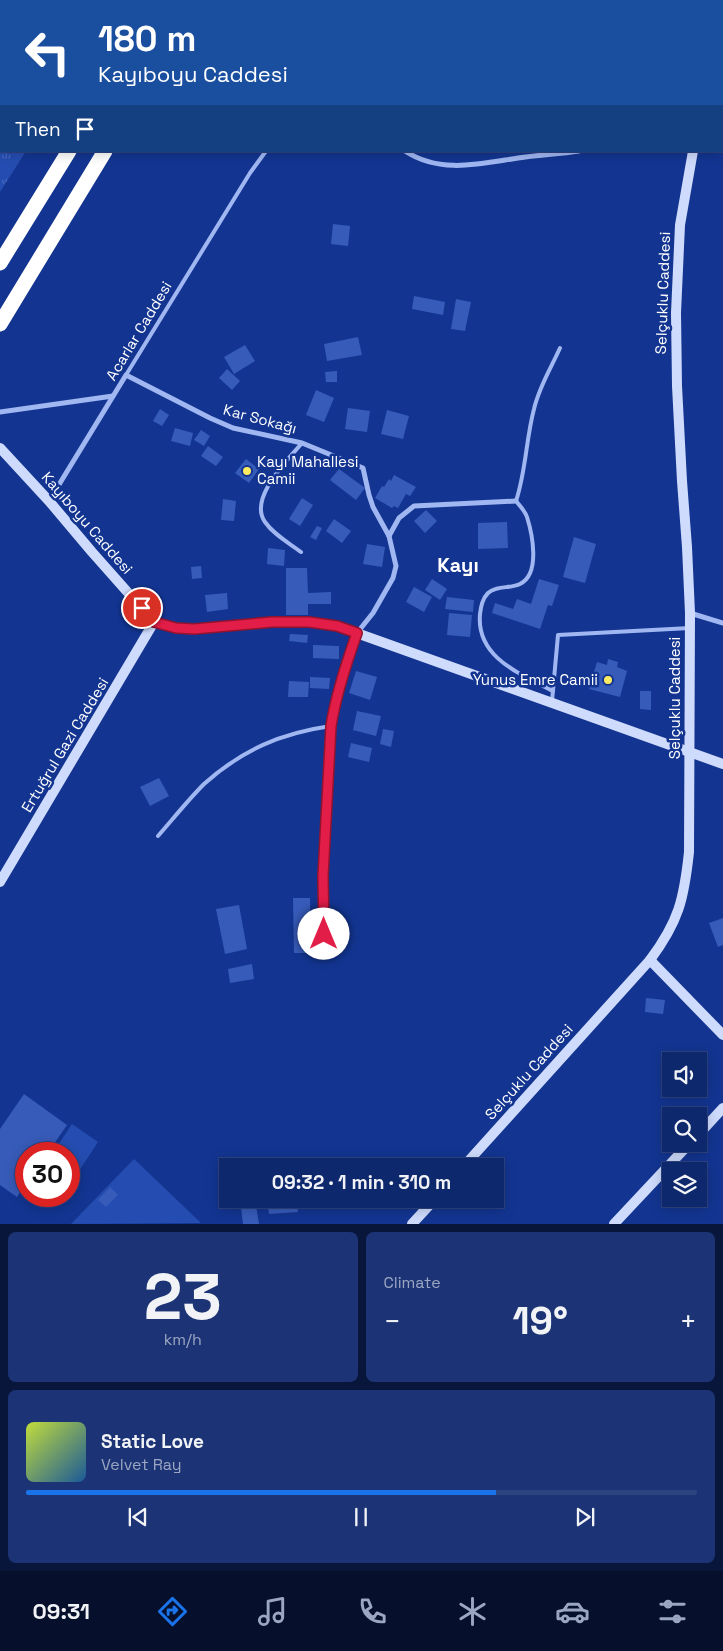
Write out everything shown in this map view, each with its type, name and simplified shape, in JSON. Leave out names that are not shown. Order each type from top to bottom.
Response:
[{"type":"highway","points":[[0,263],[68,152]]},
{"type":"highway","points":[[0,324],[104,152]]},
{"type":"street","points":[[406,152],[436,165],[459,167],[572,152]]},
{"type":"street","name":"Selçuklu Caddesi","points":[[471,1158],[650,960],[664,942],[674,924],[685,887],[689,852],[690,614],[688,547],[682,482],[677,386],[676,313],[680,225],[692,152]]},
{"type":"street","name":"Acarlar Caddesi","points":[[49,501],[126,375]]},
{"type":"street","name":"Kar Sokağı","points":[[126,375],[233,428],[302,443],[363,468],[373,508],[389,536]]},
{"type":"street","points":[[0,412],[114,396]]},
{"type":"street","name":"Kayıboyu Caddesi","points":[[0,448],[49,501],[154,622]]},
{"type":"street","points":[[324,934],[323,876],[331,726],[334,704],[357,633],[373,613],[394,578],[396,566],[389,536],[399,518],[414,506],[516,501]]},
{"type":"street","points":[[690,614],[723,622]]},
{"type":"street","points":[[154,622],[176,628],[194,629],[272,622],[309,622],[337,626],[723,764]]},
{"type":"street","name":"Ertuğrul Gazi Caddesi","points":[[0,882],[154,622]]},
{"type":"street","points":[[650,960],[723,1035]]},
{"type":"street","points":[[707,1125],[723,1108]]},
{"type":"street","points":[[614,1224],[682,1152]]},
{"type":"street","points":[[412,1224],[427,1208]]},
{"type":"lane","name":"Acarlar Caddesi","points":[[126,375],[250,173],[265,152]]},
{"type":"lane","points":[[553,692],[510,667],[492,654],[484,642],[479,626],[482,601],[488,594],[496,589],[521,584],[530,574],[534,563],[526,515],[516,501],[521,487],[533,409],[560,348]]},
{"type":"lane","points":[[301,552],[270,528],[263,520],[261,508],[263,498],[270,483],[302,443]]},
{"type":"lane","points":[[552,703],[558,635],[690,628]]},
{"type":"lane","points":[[158,836],[203,785],[238,757],[264,744],[292,734],[331,726]]},
{"type":"green space","points":[[0,152],[25,152],[0,192]]},
{"type":"green space","points":[[72,1124],[98,1142],[80,1169],[80,1142],[60,1142]]},
{"type":"green space","points":[[134,1159],[201,1223],[71,1224]]},
{"type":"building","points":[[333,224],[350,226],[348,246],[331,244]]},
{"type":"building","points":[[414,296],[445,302],[443,315],[412,309]]},
{"type":"building","points":[[456,299],[471,302],[465,331],[451,329]]},
{"type":"building","points":[[358,337],[362,355],[327,361],[324,344]]},
{"type":"building","points":[[245,345],[255,361],[234,374],[224,357]]},
{"type":"building","points":[[227,369],[240,381],[232,390],[219,378]]},
{"type":"building","points":[[337,371],[337,382],[326,382],[325,372]]},
{"type":"building","points":[[316,390],[334,398],[324,422],[306,415]]},
{"type":"building","points":[[348,408],[370,411],[367,432],[345,429]]},
{"type":"building","points":[[160,409],[169,415],[162,426],[153,421]]},
{"type":"building","points":[[387,410],[409,416],[403,439],[381,434]]},
{"type":"building","points":[[175,428],[193,433],[190,446],[171,441]]},
{"type":"building","points":[[201,430],[210,436],[204,446],[194,440]]},
{"type":"building","points":[[208,446],[223,457],[216,466],[201,456]]},
{"type":"building","name":"Kayı Mahallesi Camii","points":[[246,459],[259,469],[249,483],[235,473]]},
{"type":"building","points":[[339,469],[365,488],[356,500],[330,480]]},
{"type":"building","points":[[394,475],[416,487],[410,496],[406,494],[398,508],[394,506],[392,508],[375,498],[382,486],[384,487],[389,479],[391,481]]},
{"type":"building","points":[[302,498],[313,505],[300,526],[289,519]]},
{"type":"building","points":[[223,499],[236,501],[234,521],[221,520]]},
{"type":"building","points":[[426,510],[437,521],[425,533],[414,521]]},
{"type":"building","points":[[334,519],[351,531],[342,543],[326,531]]},
{"type":"building","points":[[507,522],[508,548],[478,549],[478,523]]},
{"type":"building","points":[[317,526],[322,528],[316,540],[310,537]]},
{"type":"building","points":[[574,537],[596,544],[585,583],[563,577]]},
{"type":"building","points":[[367,544],[385,547],[382,567],[363,564]]},
{"type":"building","points":[[268,548],[285,550],[284,566],[267,564]]},
{"type":"building","points":[[201,566],[202,578],[192,579],[191,567]]},
{"type":"building","points":[[286,568],[307,568],[308,593],[331,592],[331,604],[308,604],[308,615],[286,615]]},
{"type":"building","points":[[432,579],[447,589],[440,600],[425,590]]},
{"type":"building","points":[[539,579],[559,585],[552,606],[548,605],[540,629],[492,613],[495,603],[513,609],[517,599],[531,604]]},
{"type":"building","points":[[414,587],[432,597],[424,612],[406,602]]},
{"type":"building","points":[[227,593],[228,609],[207,612],[205,595]]},
{"type":"building","points":[[447,597],[474,600],[473,612],[445,609]]},
{"type":"building","points":[[449,613],[472,615],[470,637],[447,635]]},
{"type":"building","points":[[290,634],[308,635],[307,643],[289,641]]},
{"type":"building","points":[[313,645],[339,646],[339,659],[313,658]]},
{"type":"building","name":"Yunus Emre Camii","points":[[608,659],[618,662],[617,667],[627,671],[620,697],[589,689],[597,662],[607,665]]},
{"type":"building","points":[[356,671],[377,677],[370,700],[349,693]]},
{"type":"building","points":[[310,677],[330,678],[329,689],[310,688]]},
{"type":"building","points":[[289,681],[309,682],[308,697],[288,697]]},
{"type":"building","points":[[640,691],[651,691],[651,710],[640,709]]},
{"type":"building","points":[[357,711],[381,716],[376,736],[353,730]]},
{"type":"building","points":[[383,729],[394,731],[391,747],[380,744]]},
{"type":"building","points":[[351,743],[372,748],[369,762],[348,757]]},
{"type":"building","points":[[159,778],[169,796],[150,806],[140,787]]},
{"type":"building","points":[[293,898],[310,898],[311,953],[294,953]]},
{"type":"building","points":[[239,905],[247,949],[225,954],[216,909]]},
{"type":"building","points":[[723,918],[723,945],[718,947],[709,923]]},
{"type":"building","points":[[252,964],[254,979],[230,983],[228,969]]},
{"type":"building","points":[[646,998],[665,1000],[663,1014],[645,1012]]},
{"type":"building","points":[[24,1094],[67,1125],[55,1142],[15,1142],[15,1196],[0,1185],[0,1129]]},
{"type":"building","points":[[110,1187],[118,1195],[106,1207],[98,1200]]},
{"type":"building","points":[[241,1208],[256,1208],[259,1224],[243,1224]]},
{"type":"building","points":[[268,1208],[297,1208],[298,1212],[269,1214]]},
{"type":"place","name":"Kayı Mahallesi Camii","points":[[247,471]]},
{"type":"place","name":"Yunus Emre Camii","points":[[608,680]]},
{"type":"district","name":"Kayı","points":[[458,565]]},
{"type":"route","points":[[142,608],[154,622],[176,628],[220,628],[272,622],[309,622],[337,626],[357,633],[340,681],[331,726],[323,876],[324,934]]}]
